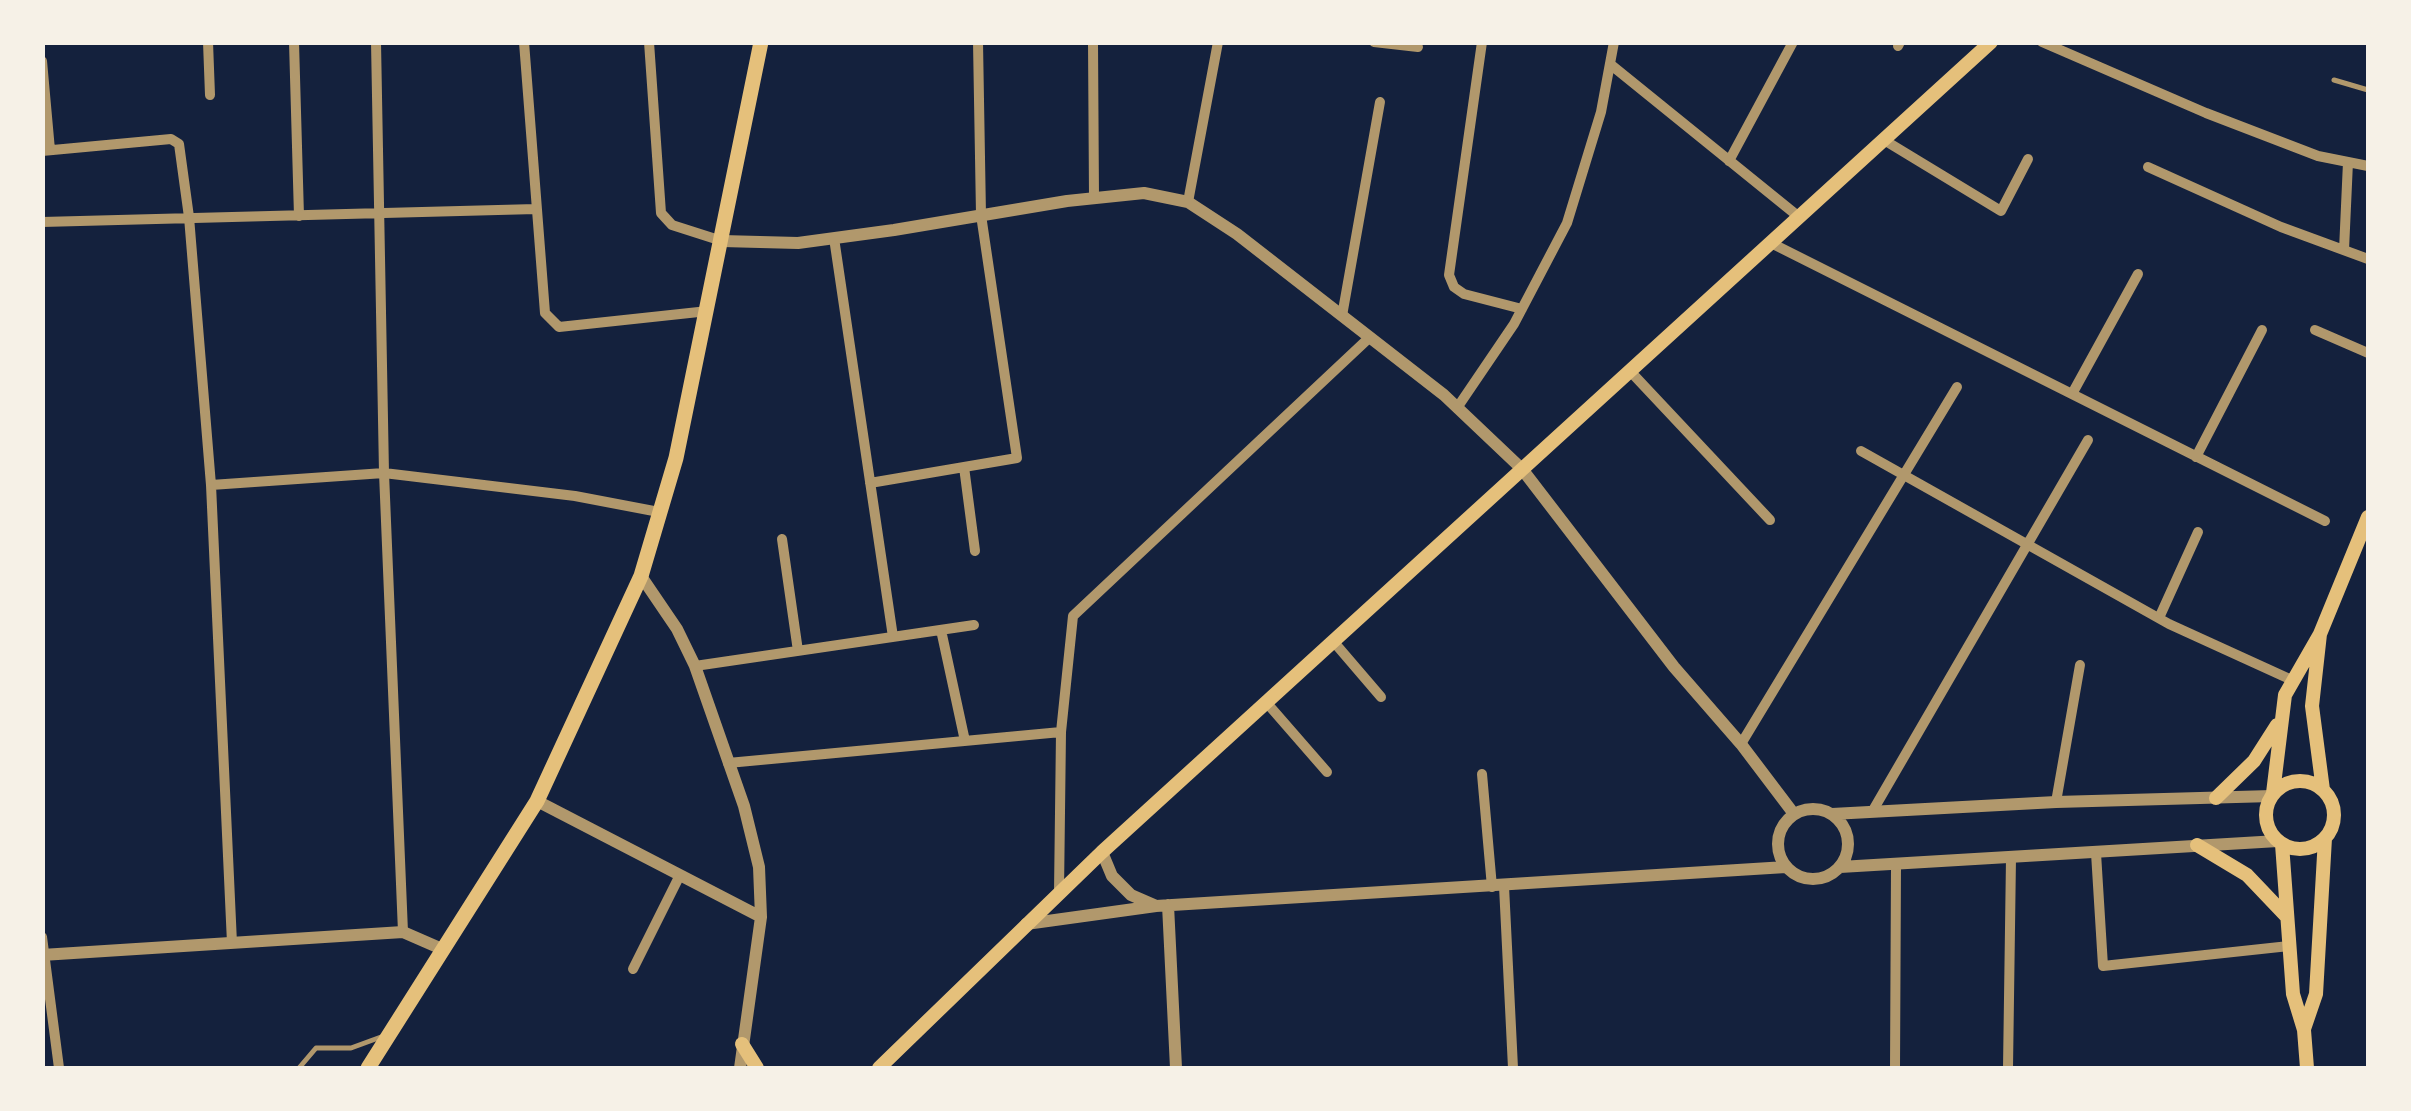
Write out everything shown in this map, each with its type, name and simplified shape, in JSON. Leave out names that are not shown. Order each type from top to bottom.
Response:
[{"type":"main road","points":[[368,1068],[537,801],[641,576],[676,458],[761,42]]},
{"type":"main road","points":[[879,1068],[1102,852],[1991,42]]},
{"type":"main road","points":[[2307,1068],[2304,1030],[2293,994],[2280,843],[2267,824],[2266,814],[2286,695],[2320,634],[2368,517]]},
{"type":"main road","points":[[2304,1030],[2316,994],[2325,838],[2334,819],[2323,790],[2312,706],[2320,634]]},
{"type":"main road","points":[[2216,798],[2254,760],[2282,716]]},
{"type":"main road","points":[[2272,794],[2282,786],[2303,781],[2323,790]]},
{"type":"main road","points":[[2280,843],[2300,850],[2325,838]]},
{"type":"main road","points":[[2197,845],[2247,875],[2287,917]]},
{"type":"main road","points":[[742,1044],[757,1068]]},
{"type":"street","points":[[208,42],[210,95]]},
{"type":"street","points":[[294,42],[299,216]]},
{"type":"street","points":[[376,42],[384,474],[403,932]]},
{"type":"street","points":[[524,42],[544,314],[559,328],[708,311]]},
{"type":"street","points":[[650,42],[660,213],[672,225],[722,241],[798,242],[1144,193],[1188,202],[1237,234],[1457,408],[1522,469],[1674,667],[1741,744],[1794,814]]},
{"type":"street","points":[[870,483],[1017,458],[981,215],[978,42]]},
{"type":"street","points":[[1093,42],[1094,198]]},
{"type":"street","points":[[1188,202],[1218,42]]},
{"type":"street","points":[[1374,42],[1418,48]]},
{"type":"street","points":[[1482,42],[1449,275],[1454,287],[1464,294],[1522,309]]},
{"type":"street","points":[[1457,408],[1522,309],[1567,223],[1600,112],[1614,42]]},
{"type":"street","points":[[1729,161],[1794,42]]},
{"type":"street","points":[[2042,42],[2206,113],[2318,156],[2368,166]]},
{"type":"street","points":[[42,61],[46,151],[171,138],[179,144],[189,217],[211,485],[232,942]]},
{"type":"street","points":[[1610,64],[1799,217]]},
{"type":"street","points":[[1342,316],[1380,102]]},
{"type":"street","points":[[1884,140],[2001,211],[2028,158]]},
{"type":"street","points":[[2344,250],[2348,162]]},
{"type":"street","points":[[2148,168],[2281,227],[2368,258]]},
{"type":"street","points":[[42,222],[536,209]]},
{"type":"street","points":[[834,238],[893,637]]},
{"type":"street","points":[[1770,243],[2326,521]]},
{"type":"street","points":[[2072,394],[2138,274]]},
{"type":"street","points":[[2196,456],[2262,330]]},
{"type":"street","points":[[2316,330],[2368,353]]},
{"type":"street","points":[[1059,892],[1061,732],[1073,616],[1370,338]]},
{"type":"street","points":[[1630,371],[1770,520]]},
{"type":"street","points":[[1741,744],[1957,387]]},
{"type":"street","points":[[1872,812],[2088,440]]},
{"type":"street","points":[[1861,450],[2160,618],[2294,681]]},
{"type":"street","points":[[964,467],[975,552]]},
{"type":"street","points":[[211,485],[384,474],[575,496],[659,512]]},
{"type":"street","points":[[2160,618],[2198,532]]},
{"type":"street","points":[[782,539],[798,650]]},
{"type":"street","points":[[641,576],[677,629],[695,666],[744,806],[760,867],[761,918],[740,1068]]},
{"type":"street","points":[[695,666],[974,625]]},
{"type":"street","points":[[941,630],[965,741]]},
{"type":"street","points":[[1333,641],[1381,697]]},
{"type":"street","points":[[2056,802],[2080,666]]},
{"type":"street","points":[[1266,702],[1327,772]]},
{"type":"street","points":[[728,763],[1061,732]]},
{"type":"street","points":[[1482,774],[1498,887],[1513,1068]]},
{"type":"street","points":[[1786,867],[1778,844],[1779,832],[1794,814],[1813,808],[1832,814],[2272,794]]},
{"type":"street","points":[[537,801],[761,918]]},
{"type":"street","points":[[1832,814],[1847,833],[1849,845],[1840,867]]},
{"type":"street","points":[[1023,925],[1162,905],[1786,867],[1807,879],[1819,879],[1840,867],[2280,843]]},
{"type":"street","points":[[1102,852],[1112,876],[1131,894],[1162,905]]},
{"type":"street","points":[[2096,854],[2103,966],[2290,946]]},
{"type":"street","points":[[2008,1068],[2012,858]]},
{"type":"street","points":[[1894,1068],[1896,866]]},
{"type":"street","points":[[633,969],[680,875]]},
{"type":"street","points":[[1162,905],[1176,1068]]},
{"type":"street","points":[[43,955],[403,932],[442,949]]},
{"type":"street","points":[[42,936],[59,1068]]},
{"type":"lane","points":[[2334,80],[2368,90]]},
{"type":"lane","points":[[299,1068],[316,1048],[351,1048],[389,1034]]}]
